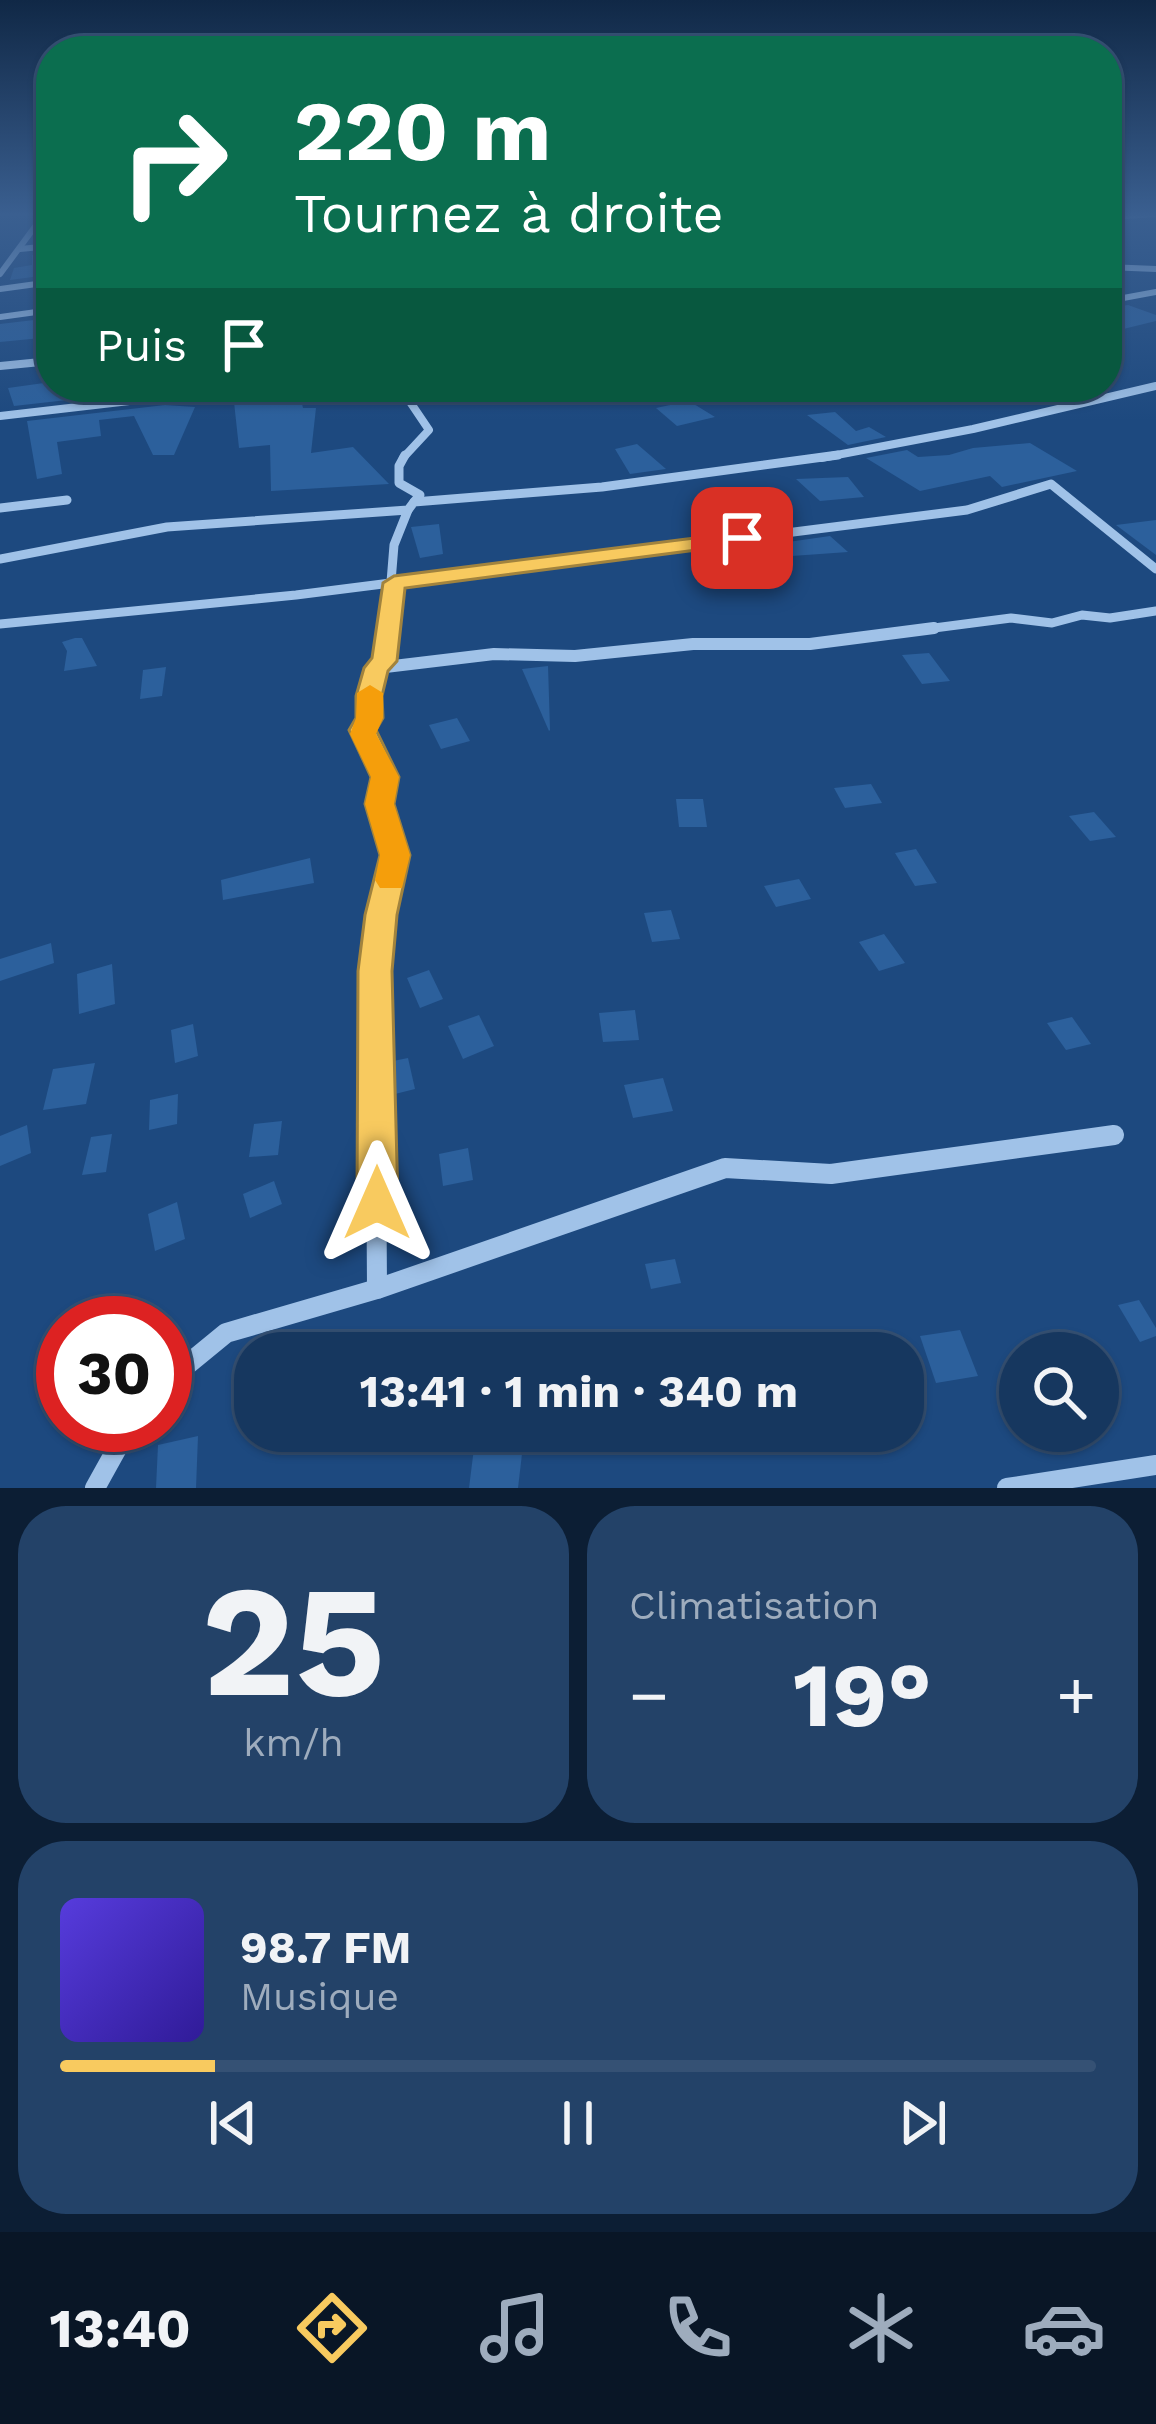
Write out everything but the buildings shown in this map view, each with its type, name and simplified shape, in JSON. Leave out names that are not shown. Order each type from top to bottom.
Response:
[{"type":"street","points":[[0,289],[36,284]]},
{"type":"street","points":[[1122,298],[1156,292]]},
{"type":"street","points":[[0,317],[36,312]]},
{"type":"street","points":[[0,365],[36,363]]},
{"type":"street","points":[[1122,395],[1156,386]]},
{"type":"street","points":[[0,416],[121,402]]},
{"type":"street","points":[[377,1289],[375,971],[381,915],[395,855],[380,804],[385,777],[363,734],[376,668],[384,661],[394,545],[420,495],[398,484],[395,470],[401,456],[429,430],[408,402]]},
{"type":"street","points":[[0,559],[167,527],[652,485],[961,436],[1094,402]]},
{"type":"street","points":[[0,624],[394,583],[967,510],[1052,484],[1156,569]]},
{"type":"street","points":[[0,508],[68,500]]},
{"type":"street","points":[[376,668],[494,655],[575,656],[694,644],[810,644],[1011,618],[1052,623],[1082,615],[1110,618],[1156,611]]},
{"type":"street","points":[[192,1357],[226,1333],[377,1289],[725,1168],[831,1174],[1114,1136]]},
{"type":"street","points":[[94,1488],[115,1452]]},
{"type":"street","points":[[1007,1488],[1156,1465]]},
{"type":"slow traffic","points":[[370,693],[370,718],[363,734],[385,777],[380,804],[395,855],[391,880]]},
{"type":"route","points":[[377,1203],[375,971],[381,915],[395,855],[380,804],[385,777],[363,730],[370,718],[369,696],[376,668],[384,661],[394,583],[742,538]]}]
